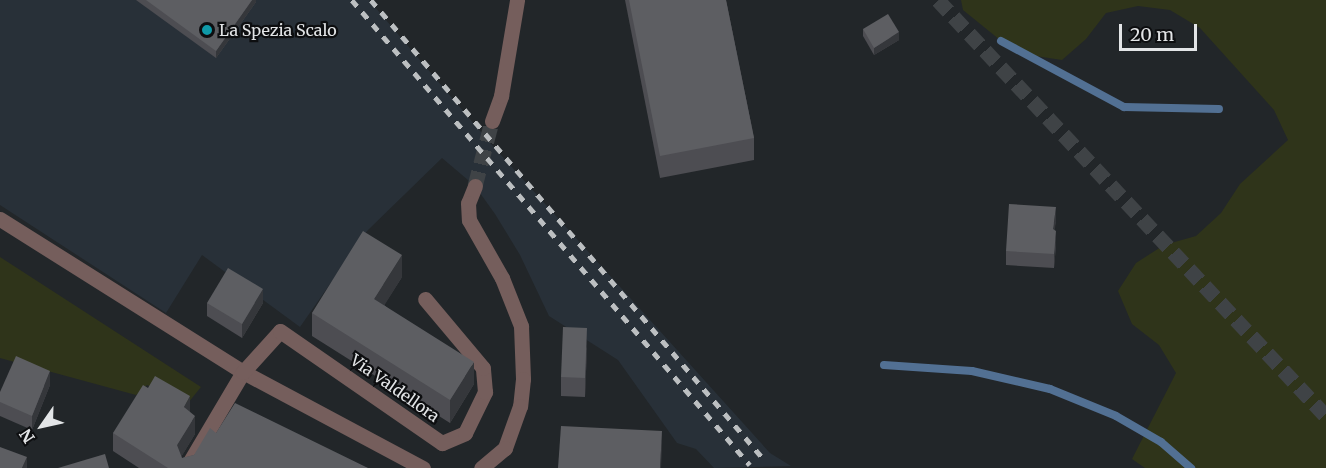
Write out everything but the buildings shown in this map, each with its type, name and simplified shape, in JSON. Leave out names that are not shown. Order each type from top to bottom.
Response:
[{"type":"street","points":[[492,121],[501,96],[517,0]]},
{"type":"street","points":[[475,186],[468,203],[469,220],[502,278],[521,326],[524,379],[520,406],[505,448],[482,468]]},
{"type":"street","points":[[0,219],[243,372],[423,468]]},
{"type":"street","name":"Via Valdellora","points":[[243,372],[280,331],[442,443],[465,433],[485,392],[483,368],[425,299]]},
{"type":"street","points":[[186,468],[243,372]]},
{"type":"shaded area","points":[[0,0],[369,0],[492,145],[770,453],[791,466],[714,468],[696,449],[677,443],[618,360],[549,316],[520,255],[495,214],[475,186],[442,158],[367,231],[300,327],[202,255],[166,313],[0,205]]},
{"type":"green space","points":[[961,0],[1326,0],[1326,468],[1145,468],[1132,459],[1176,373],[1159,345],[1132,324],[1118,291],[1136,263],[1164,245],[1196,236],[1221,213],[1240,184],[1288,140],[1274,110],[1200,28],[1170,10],[1138,6],[1106,13],[1086,39],[1062,60],[1029,55],[1000,40],[963,10]]},
{"type":"green space","points":[[0,257],[201,387],[188,403],[147,385],[136,395],[0,358]]},
{"type":"waterway","points":[[1001,41],[1124,107],[1219,109]]},
{"type":"waterway","points":[[884,365],[972,371],[1050,389],[1116,416],[1161,442],[1191,468]]},
{"type":"tunnel","points":[[938,0],[1326,416]]},
{"type":"tunnel","points":[[475,186],[492,121]]},
{"type":"railway","points":[[352,0],[750,465]]},
{"type":"railway","points":[[371,0],[762,457]]},
{"type":"place","name":"La Spezia Scalo","points":[[207,30]]}]
